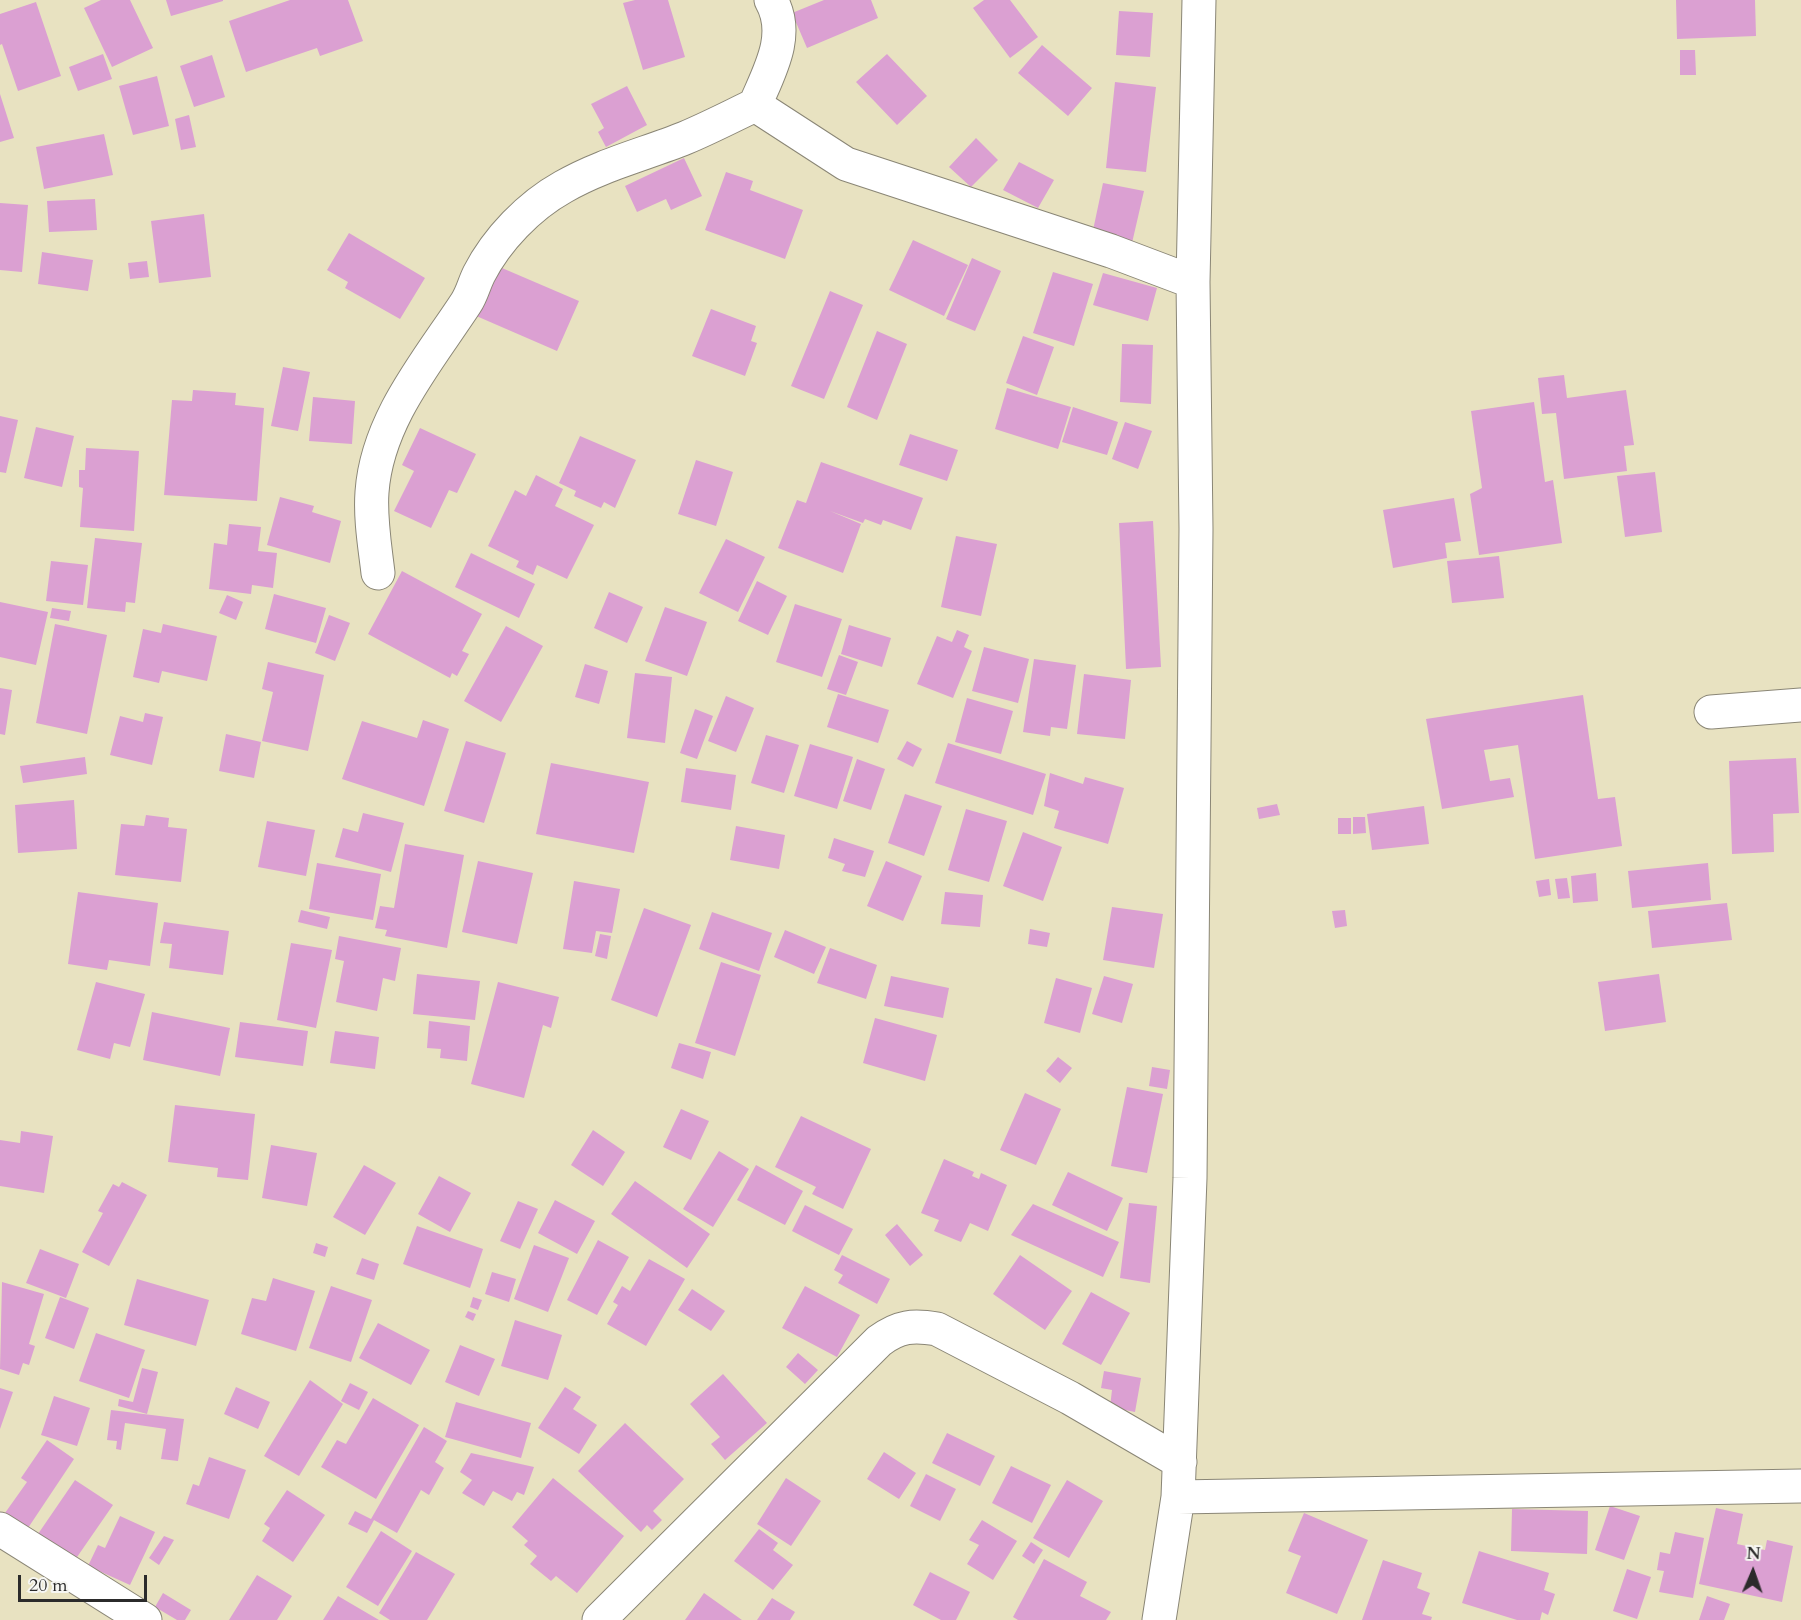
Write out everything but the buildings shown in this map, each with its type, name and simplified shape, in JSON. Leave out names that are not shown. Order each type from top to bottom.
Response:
[{"type":"street","points":[[378,573],[373,531],[372,491],[382,445],[403,398],[468,300],[479,274],[501,240],[534,208],[562,188],[597,171],[687,137],[755,105],[771,68],[781,34],[771,0]]},
{"type":"street","points":[[1159,1620],[1178,1497],[1190,1178],[1196,529],[1193,282],[1199,0]]},
{"type":"street","points":[[755,105],[846,164],[1111,251],[1193,282]]},
{"type":"street","points":[[1711,712],[1801,705]]},
{"type":"street","points":[[599,1620],[879,1341],[894,1330],[914,1325],[937,1329],[1070,1398],[1180,1462]]},
{"type":"street","points":[[1178,1497],[1801,1486]]},
{"type":"street","points":[[0,1528],[145,1620]]}]
